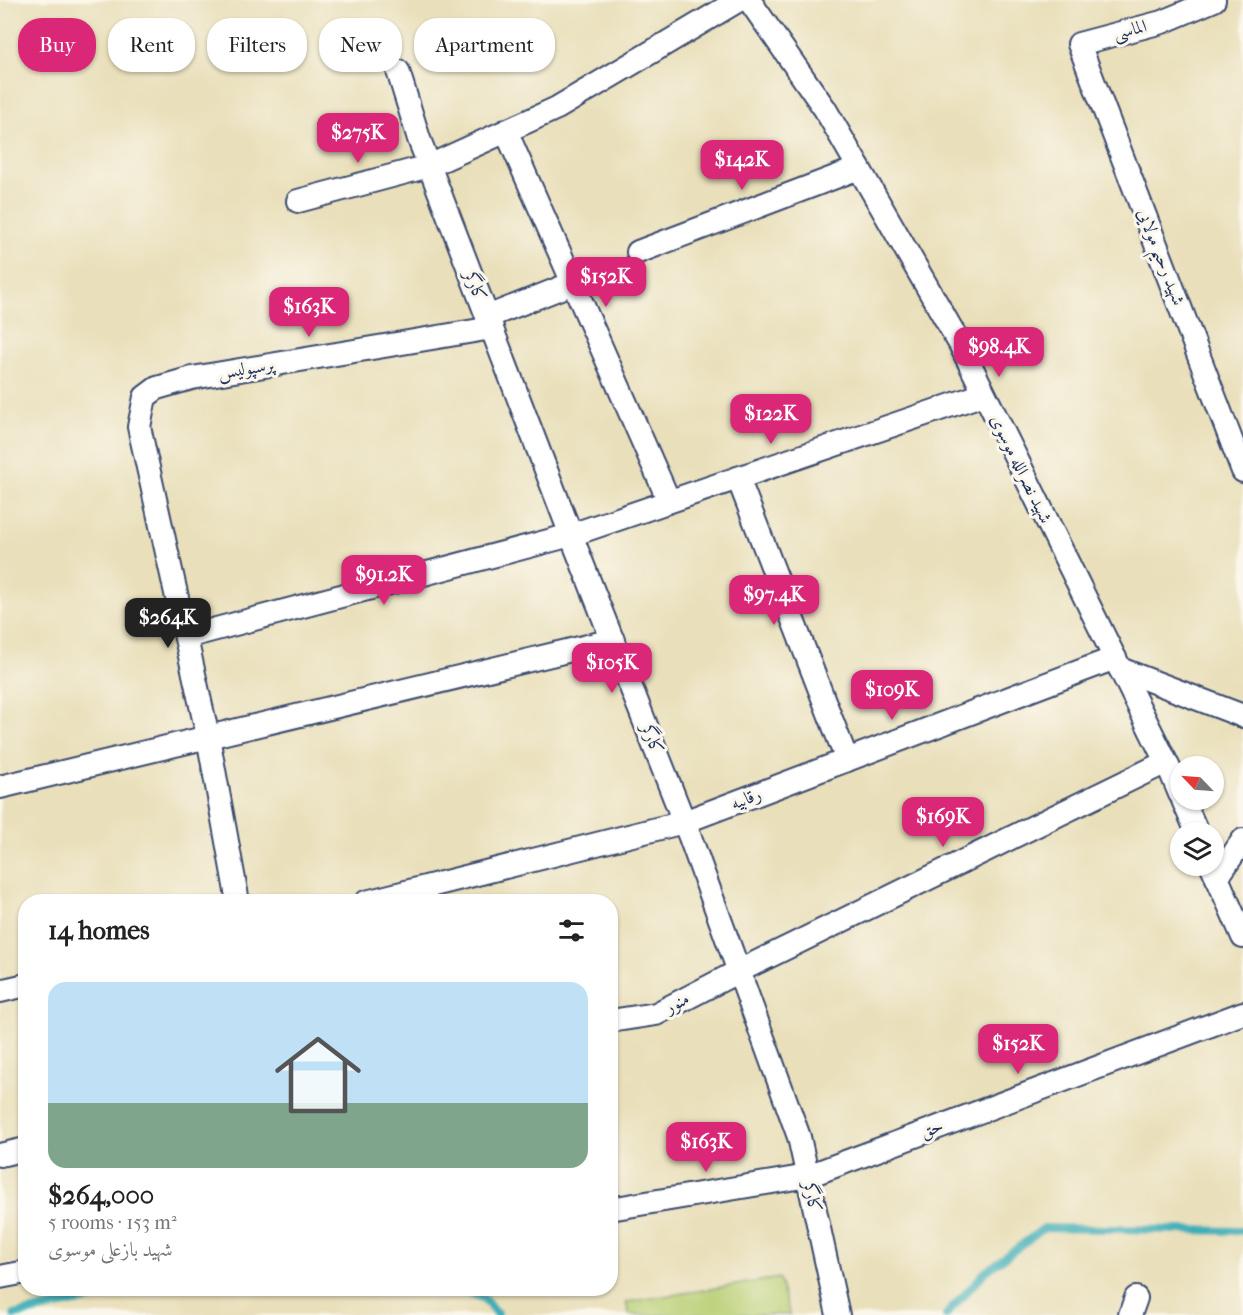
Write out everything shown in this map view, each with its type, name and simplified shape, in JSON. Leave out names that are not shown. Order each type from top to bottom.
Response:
[{"type":"street","points":[[298,201],[429,166],[557,108],[739,0]]},
{"type":"street","name":"شهید نصرالله موسوی","points":[[749,0],[825,109],[960,344],[1170,771]]},
{"type":"street","name":"الماسی","points":[[1079,44],[1162,22],[1214,0]]},
{"type":"street","name":"شهید رحیم مولایی","points":[[1079,44],[1243,471]]},
{"type":"street","name":"کارگر","points":[[398,72],[429,166],[684,822],[799,1137],[838,1315]]},
{"type":"street","points":[[506,131],[669,501]]},
{"type":"street","points":[[638,252],[859,168]]},
{"type":"street","name":"پرسپولیس","points":[[186,638],[140,427],[145,397],[158,388],[192,378],[490,323],[573,283]]},
{"type":"street","points":[[237,894],[208,737],[186,638],[571,535],[984,394]]},
{"type":"street","points":[[738,478],[847,760]]},
{"type":"street","points":[[0,787],[613,640]]},
{"type":"street","points":[[1117,664],[1243,716]]},
{"type":"street","name":"رقابیه","points":[[398,894],[684,822],[847,760],[1117,664]]},
{"type":"street","name":"منور","points":[[618,1020],[656,1014],[738,970],[1166,762]]},
{"type":"street","points":[[1224,862],[1243,840]]},
{"type":"street","points":[[1217,876],[1243,937]]},
{"type":"street","points":[[0,991],[18,987]]},
{"type":"street","name":"حق","points":[[618,1208],[808,1176],[1243,1013]]},
{"type":"street","points":[[0,1155],[18,1151]]},
{"type":"street","points":[[0,1277],[18,1274]]},
{"type":"green space","points":[[779,1278],[790,1315],[629,1315],[626,1302]]},
{"type":"waterway","points":[[946,1315],[984,1273],[1044,1228],[1243,1231]]},
{"type":"waterway","points":[[14,1315],[105,1296]]},
{"type":"waterway","points":[[477,1296],[484,1299],[498,1315]]}]
